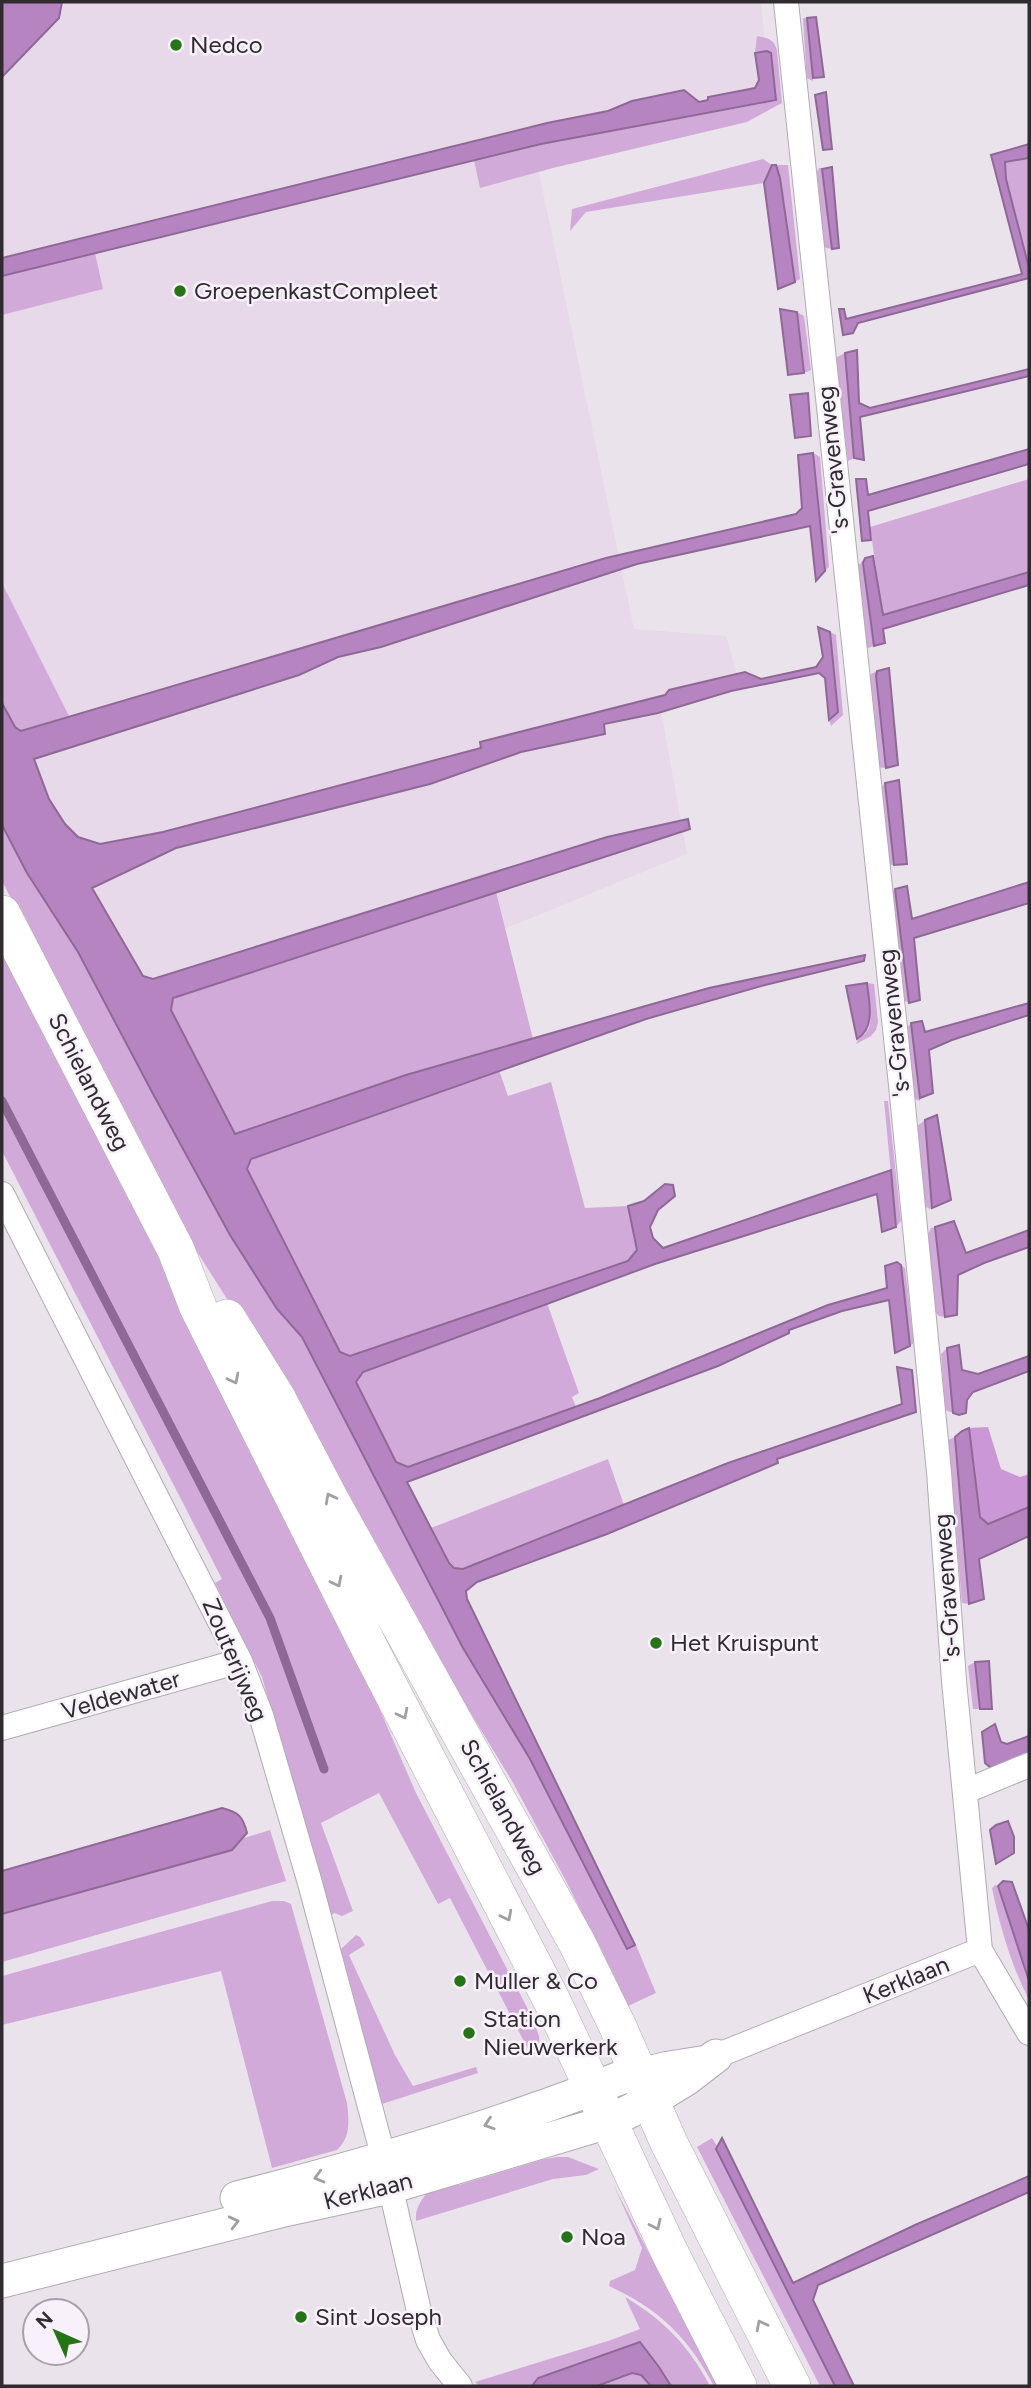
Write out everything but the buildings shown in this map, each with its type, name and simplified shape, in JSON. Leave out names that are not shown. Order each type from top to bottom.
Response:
[{"type":"main road","name":"Schielandweg","points":[[2,914],[176,1250],[198,1307],[378,1665],[553,2003],[670,2253],[738,2386]]},
{"type":"main road","name":"Schielandweg","points":[[176,1250],[230,1322],[278,1398],[332,1503],[436,1685],[577,1943],[644,2086],[792,2386]]},
{"type":"street","name":"'s-Gravenweg","points":[[786,2],[908,1154],[939,1472],[954,1681],[980,1950],[1029,2033]]},
{"type":"street","name":"Zouterijweg","points":[[2,1194],[240,1661],[261,1715],[310,1883],[387,2173],[419,2311],[428,2340],[439,2361],[460,2386]]},
{"type":"street","name":"Veldewater","points":[[2,1728],[240,1661]]},
{"type":"street","points":[[966,1791],[1029,1765]]},
{"type":"street","name":"Kerklaan","points":[[2,2281],[280,2211],[387,2173],[594,2089],[644,2086],[686,2079],[716,2056],[980,1950]]},
{"type":"street","name":"Kerklaan","points":[[2,2261],[608,2122],[644,2086]]},
{"type":"shaded area","points":[[2,2],[62,2],[59,18],[2,77]]},
{"type":"shaded area","points":[[15,2],[761,2],[770,93],[531,134],[634,629],[726,636],[739,681],[660,705],[687,854],[165,1068],[2,752],[2,53]]},
{"type":"shaded area","points":[[816,17],[824,77],[813,78],[807,18]]},
{"type":"shaded area","points":[[803,18],[807,18],[813,81],[807,78]]},
{"type":"shaded area","points":[[757,36],[770,40],[776,46],[782,103],[747,122],[480,188],[474,160],[541,144],[776,101],[771,53],[755,53]]},
{"type":"shaded area","points":[[755,53],[771,53],[776,100],[541,144],[2,276],[2,258],[547,123],[608,111],[632,101],[684,90],[699,102],[708,100],[708,97],[755,88],[759,80]]},
{"type":"shaded area","points":[[826,92],[832,149],[823,150],[815,95]]},
{"type":"shaded area","points":[[1029,144],[1029,158],[1005,162],[1006,179],[1029,268],[1029,278],[858,323],[853,333],[843,335],[839,309],[844,309],[846,319],[1022,274],[991,155]]},
{"type":"shaded area","points":[[1029,158],[1029,268],[1006,179],[1005,161]]},
{"type":"shaded area","points":[[763,159],[772,165],[764,183],[586,212],[570,231],[572,209]]},
{"type":"shaded area","points":[[772,165],[776,165],[780,178],[795,282],[778,289],[764,183]]},
{"type":"shaded area","points":[[776,165],[788,165],[800,279],[795,282],[780,178]]},
{"type":"shaded area","points":[[832,167],[839,248],[832,249],[822,169]]},
{"type":"shaded area","points":[[819,168],[832,249],[824,245],[817,172]]},
{"type":"shaded area","points":[[95,253],[103,289],[2,315],[2,276]]},
{"type":"shaded area","points":[[780,309],[797,312],[804,373],[788,375]]},
{"type":"shaded area","points":[[797,312],[804,316],[811,370],[804,373]]},
{"type":"shaded area","points":[[857,350],[859,403],[870,408],[1029,369],[1029,376],[860,417],[864,460],[854,458],[845,353]]},
{"type":"shaded area","points":[[845,353],[854,458],[848,461],[835,358]]},
{"type":"shaded area","points":[[808,393],[811,436],[795,438],[790,395]]},
{"type":"shaded area","points":[[1029,449],[1029,464],[868,511],[871,540],[862,541],[856,479],[866,479],[868,495]]},
{"type":"shaded area","points":[[813,453],[820,457],[829,567],[825,571]]},
{"type":"shaded area","points":[[813,453],[825,571],[816,581],[810,526],[637,564],[381,647],[338,657],[299,675],[34,759],[49,799],[65,824],[78,837],[100,844],[163,832],[481,748],[480,742],[665,695],[669,690],[745,672],[761,679],[816,667],[823,657],[818,627],[830,632],[838,712],[829,720],[825,678],[819,673],[731,691],[658,713],[604,724],[605,734],[521,752],[430,784],[176,848],[92,888],[143,976],[153,979],[607,837],[688,819],[690,829],[173,998],[171,1010],[235,1134],[406,1075],[642,1007],[709,988],[865,955],[864,961],[765,985],[646,1019],[251,1159],[247,1169],[340,1352],[350,1356],[628,1261],[637,1250],[628,1206],[644,1201],[665,1184],[673,1185],[675,1196],[658,1210],[650,1227],[653,1238],[663,1248],[891,1170],[896,1227],[882,1232],[877,1194],[655,1264],[363,1372],[356,1382],[396,1462],[408,1467],[600,1398],[828,1305],[887,1288],[885,1266],[897,1262],[901,1265],[910,1346],[895,1353],[889,1300],[842,1311],[789,1330],[789,1333],[718,1366],[407,1482],[449,1563],[454,1568],[463,1569],[728,1463],[902,1404],[897,1367],[912,1370],[916,1412],[777,1459],[778,1463],[607,1534],[477,1582],[466,1591],[467,1599],[635,1945],[627,1949],[530,1759],[463,1648],[302,1337],[277,1309],[230,1235],[78,952],[27,873],[2,825],[2,703],[15,727],[21,731],[606,558],[796,514],[802,508],[798,455]]},
{"type":"shaded area","points":[[1029,479],[1029,572],[883,615],[870,527]]},
{"type":"shaded area","points":[[873,556],[883,615],[1029,572],[1029,585],[883,629],[885,643],[874,646],[863,563],[865,558]]},
{"type":"shaded area","points":[[865,558],[863,563],[874,646],[868,648],[863,643],[856,564],[860,564]]},
{"type":"shaded area","points":[[2,583],[69,716],[21,731],[15,727],[2,703]]},
{"type":"shaded area","points":[[830,632],[836,635],[843,715],[831,726],[829,720],[838,711]]},
{"type":"shaded area","points":[[889,668],[898,765],[886,768],[876,676],[877,671]]},
{"type":"shaded area","points":[[877,671],[886,768],[875,767],[866,682],[871,674]]},
{"type":"shaded area","points":[[899,780],[907,864],[894,865],[885,783]]},
{"type":"shaded area","points":[[885,783],[894,865],[887,865],[878,791]]},
{"type":"shaded area","points":[[2,825],[27,873],[78,952],[230,1235],[277,1309],[302,1337],[463,1648],[530,1759],[627,1949],[636,1945],[656,1993],[628,2006],[566,1881],[512,1781],[350,1515],[262,1354],[180,1225],[2,881]]},
{"type":"shaded area","points":[[1029,882],[1029,903],[914,938],[920,1000],[909,1003],[895,889],[907,886],[912,919]]},
{"type":"shaded area","points":[[895,889],[909,1003],[901,999],[889,897]]},
{"type":"shaded area","points":[[496,892],[533,1039],[406,1075],[235,1134],[171,1010],[172,998]]},
{"type":"shaded area","points":[[2,952],[223,1379],[338,1613],[416,1793],[534,2021],[540,2052],[531,2055],[450,1898],[438,1904],[379,1793],[321,1823],[353,1911],[342,1916],[334,1913],[331,1916],[262,1677],[215,1583],[222,1579],[2,1151]]},
{"type":"shaded area","points":[[867,983],[874,984],[878,1022],[871,1036],[856,1044],[867,1031],[871,1021]]},
{"type":"shaded area","points":[[867,983],[869,1021],[863,1034],[857,1039],[846,986]]},
{"type":"shaded area","points":[[1029,1003],[1029,1015],[929,1050],[933,1093],[920,1098],[911,1023],[922,1021],[925,1032]]},
{"type":"shaded area","points":[[911,1023],[920,1101],[912,1098],[904,1031]]},
{"type":"shaded area","points":[[499,1070],[508,1096],[551,1082],[585,1208],[628,1206],[637,1251],[628,1261],[350,1356],[340,1352],[247,1169],[251,1159]]},
{"type":"shaded area","points":[[884,1101],[888,1101],[901,1221],[896,1227]]},
{"type":"shaded area","points":[[937,1115],[951,1200],[932,1208],[925,1120]]},
{"type":"shaded area","points":[[925,1120],[930,1209],[924,1206],[916,1127]]},
{"type":"shaded area","points":[[954,1221],[966,1253],[1029,1230],[1029,1247],[958,1275],[957,1315],[945,1317],[935,1227]]},
{"type":"shaded area","points":[[935,1227],[945,1317],[935,1312],[928,1234],[931,1228]]},
{"type":"shaded area","points":[[901,1265],[905,1268],[914,1343],[910,1346]]},
{"type":"shaded area","points":[[547,1303],[579,1393],[572,1397],[576,1407],[407,1467],[396,1462],[356,1382],[363,1372]]},
{"type":"shaded area","points":[[959,1345],[962,1370],[978,1374],[1029,1356],[1029,1371],[973,1392],[967,1400],[966,1413],[953,1413],[947,1348]]},
{"type":"shaded area","points":[[947,1348],[953,1413],[945,1410],[941,1354]]},
{"type":"shaded area","points":[[988,1427],[1001,1469],[1020,1477],[1029,1474],[1029,1507],[988,1524],[979,1517],[969,1428]]},
{"type":"shaded area","points":[[969,1428],[980,1517],[988,1524],[1029,1507],[1029,1536],[979,1559],[984,1599],[969,1604],[955,1437]]},
{"type":"shaded area","points":[[955,1437],[969,1604],[962,1603],[948,1440]]},
{"type":"shaded area","points":[[608,1459],[624,1505],[473,1566],[463,1569],[452,1567],[431,1528]]},
{"type":"shaded area","points":[[989,1661],[992,1709],[980,1709],[975,1662]]},
{"type":"shaded area","points":[[975,1662],[980,1709],[973,1709],[968,1666]]},
{"type":"shaded area","points":[[995,1724],[1001,1742],[1007,1744],[1029,1736],[1029,1754],[991,1768],[985,1763],[982,1732]]},
{"type":"shaded area","points":[[222,1808],[239,1816],[247,1833],[232,1850],[2,1914],[2,1871]]},
{"type":"shaded area","points":[[1008,1821],[1014,1837],[1014,1853],[996,1864],[990,1830]]},
{"type":"shaded area","points":[[270,1830],[286,1881],[2,1962],[2,1914],[232,1850],[244,1838]]},
{"type":"shaded area","points":[[1003,1881],[1012,1882],[1029,1930],[1029,1981],[998,1886]]},
{"type":"shaded area","points":[[998,1886],[1029,1981],[1029,2000],[1002,1932],[992,1888]]},
{"type":"shaded area","points":[[272,1901],[291,1904],[347,2103],[347,2134],[337,2150],[272,2168],[221,1971],[2,2025],[2,1976]]},
{"type":"shaded area","points":[[356,1935],[365,1945],[349,1955],[395,2055],[413,2086],[476,2067],[478,2073],[382,2104],[341,1949]]},
{"type":"shaded area","points":[[712,2138],[835,2386],[820,2386],[697,2147]]},
{"type":"shaded area","points":[[722,2138],[793,2283],[915,2225],[1029,2176],[1029,2192],[818,2285],[813,2300],[854,2386],[835,2386],[716,2149]]},
{"type":"shaded area","points":[[558,2157],[568,2157],[599,2169],[586,2175],[553,2179],[416,2221],[419,2205],[437,2182],[459,2185]]},
{"type":"shaded area","points":[[614,2186],[718,2386],[714,2386],[694,2353],[670,2326],[643,2304],[609,2286],[610,2281],[635,2270],[642,2248]]},
{"type":"shaded area","points":[[625,2297],[652,2315],[674,2335],[693,2358],[710,2386],[671,2386],[659,2367],[532,2386],[479,2386],[475,2382],[640,2329]]},
{"type":"shaded area","points":[[640,2342],[671,2386],[651,2386],[641,2375],[632,2373],[597,2386],[532,2386],[538,2378]]},
{"type":"shaded area","points":[[632,2373],[641,2375],[651,2386],[597,2386]]},
{"type":"waterway","points":[[2,1101],[270,1618],[324,1769]]},
{"type":"place","name":"Nedco","points":[[176,45]]},
{"type":"place","name":"GroepenkastCompleet","points":[[180,291]]},
{"type":"place","name":"Het Kruispunt","points":[[656,1643]]},
{"type":"place","name":"Muller & Co","points":[[460,1981]]},
{"type":"place","name":"Station Nieuwerkerk","points":[[469,2033]]},
{"type":"place","name":"Noa","points":[[567,2237]]},
{"type":"place","name":"Sint Joseph","points":[[301,2317]]}]
